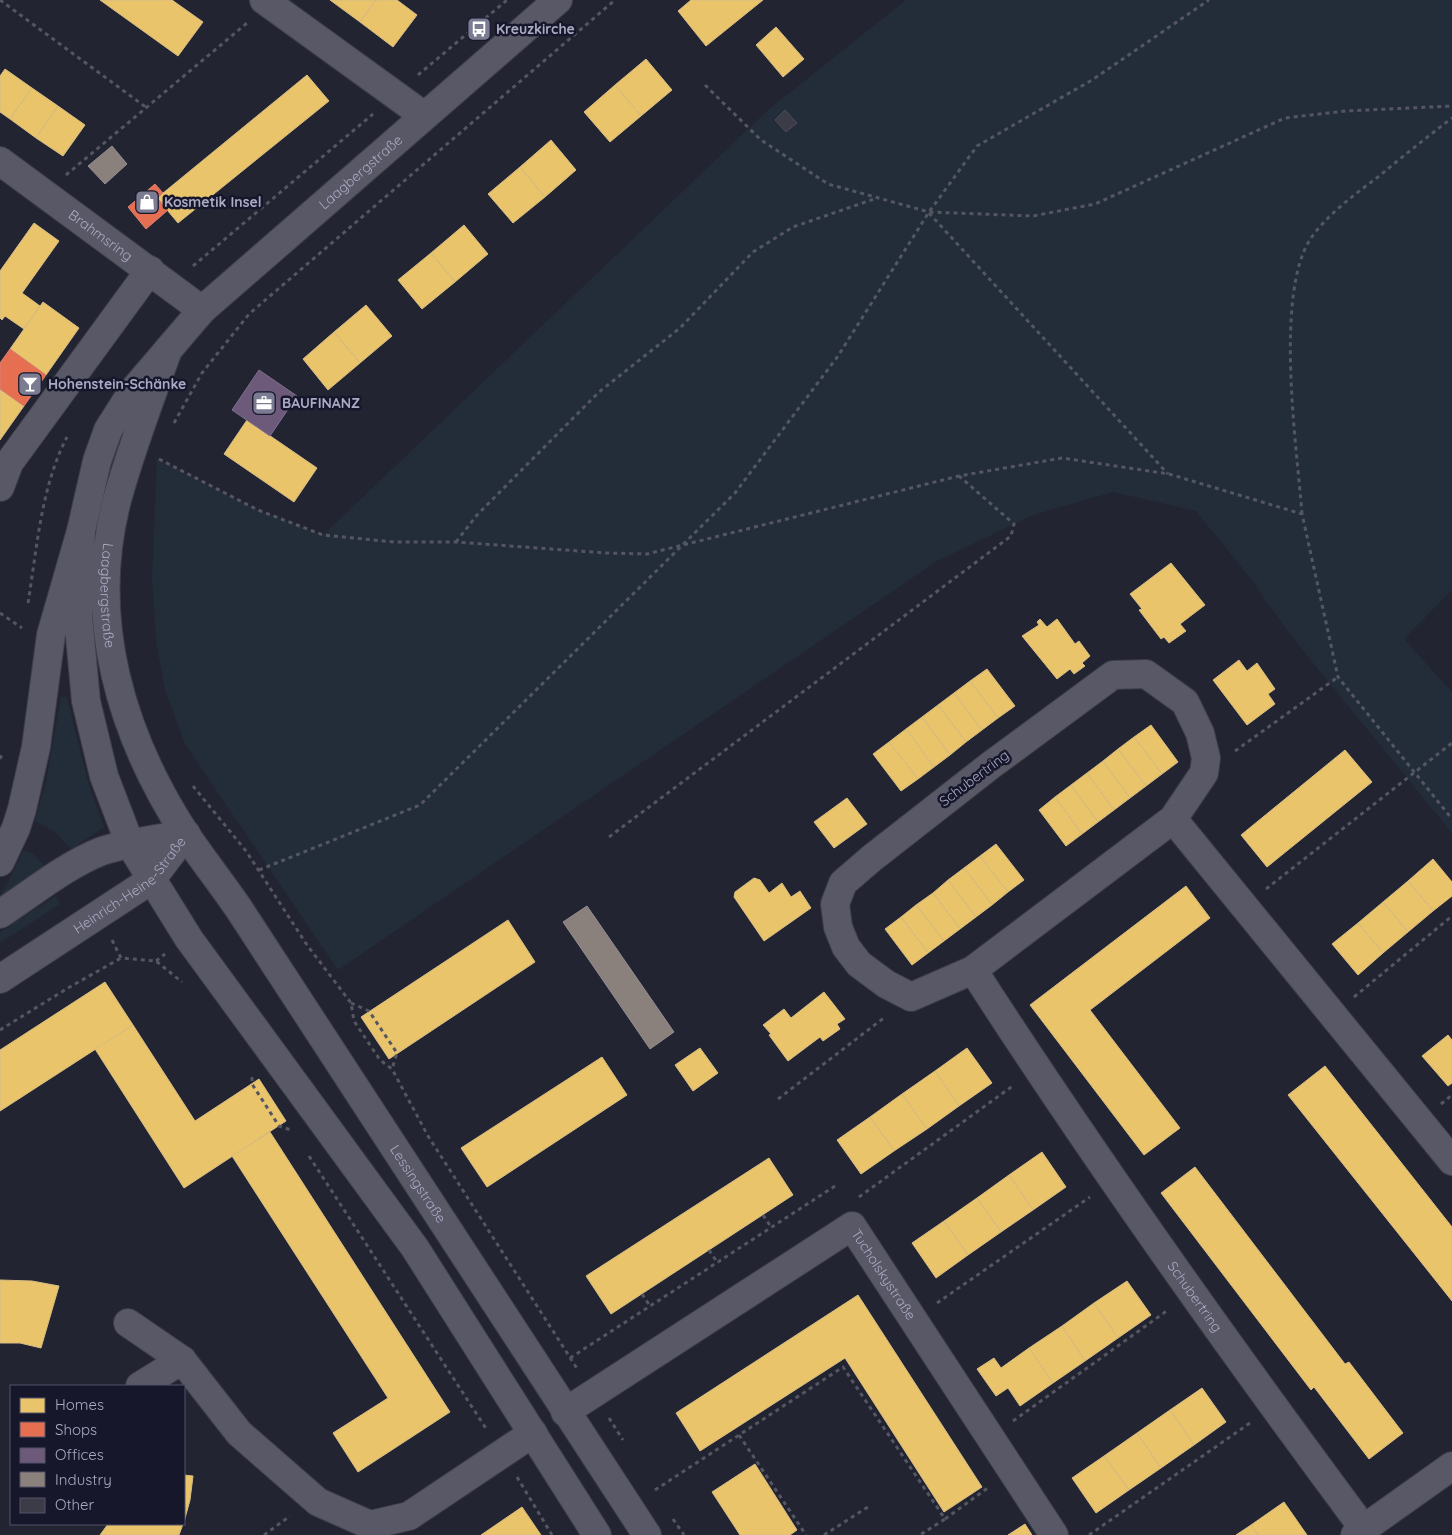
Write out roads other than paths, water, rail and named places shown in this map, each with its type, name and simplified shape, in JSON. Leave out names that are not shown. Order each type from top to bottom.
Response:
[{"type":"street","name":"Laagbergstraße","points":[[0,862],[16,828],[34,756],[51,635],[81,531],[97,460],[108,430],[132,392],[202,310],[423,115],[558,0]]},
{"type":"street","points":[[267,2],[423,115]]},
{"type":"street","name":"Brahmsring","points":[[9,168],[202,310]]},
{"type":"street","points":[[0,486],[9,463],[150,270]]},
{"type":"street","name":"Laagbergstraße","points":[[168,350],[136,437],[117,502],[108,553],[105,598],[110,657],[125,714],[144,761],[186,834]]},
{"type":"street","name":"Laagbergstraße","points":[[81,531],[78,616],[86,701],[104,776],[130,844],[151,880]]},
{"type":"street","name":"Schubertring","points":[[1173,819],[1204,773],[1206,758],[1200,733],[1185,702],[1146,674],[1113,675],[991,765],[843,883],[835,904],[838,927],[846,947],[859,964],[886,984],[911,997],[973,970],[1037,1069],[1113,1180],[1359,1532],[1452,1466]]},
{"type":"street","points":[[973,970],[1173,819],[1452,1161]]},
{"type":"street","name":"Heinrich-Heine-Straße","points":[[0,914],[76,865],[101,852],[130,844],[186,834]]},
{"type":"street","name":"Heinrich-Heine-Straße","points":[[0,979],[151,880],[186,834]]},
{"type":"street","name":"Lessingstraße","points":[[186,834],[243,916],[647,1535]]},
{"type":"street","points":[[151,880],[238,1008],[415,1248],[597,1535]]},
{"type":"street","name":"Tucholskystraße","points":[[565,1412],[852,1226],[1054,1535]]},
{"type":"street","points":[[128,1323],[182,1360],[239,1434],[318,1502],[370,1525],[409,1516],[533,1433]]},
{"type":"street","points":[[142,1385],[182,1360]]},
{"type":"place","name":"Kreuzkirche","points":[[479,29]]},
{"type":"place","name":"Kosmetik Insel","points":[[147,202]]},
{"type":"place","name":"Hohenstein-Schänke","points":[[30,384]]},
{"type":"place","name":"BAUFINANZ","points":[[264,403]]}]
